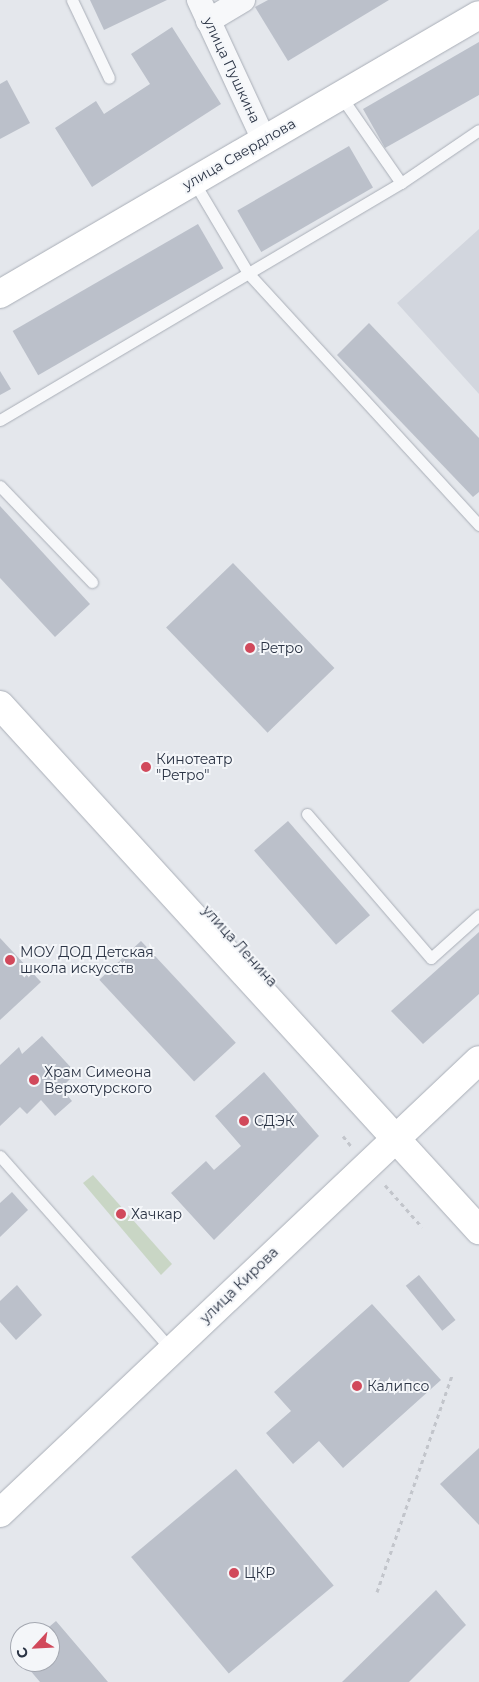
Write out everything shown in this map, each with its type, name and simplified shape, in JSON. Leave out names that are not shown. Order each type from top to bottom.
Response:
[{"type":"main road","name":"улица Свердлова","points":[[0,294],[479,15]]},
{"type":"main road","name":"улица Ленина","points":[[0,684],[400,1132],[479,1208]]},
{"type":"main road","points":[[0,705],[400,1132],[479,1230]]},
{"type":"main road","name":"улица Кирова","points":[[0,1513],[400,1132],[479,1060]]},
{"type":"street","points":[[204,10],[242,0]]},
{"type":"street","name":"улица Пушкина","points":[[204,10],[264,140]]},
{"type":"lane","points":[[72,0],[109,78]]},
{"type":"lane","points":[[340,96],[401,183]]},
{"type":"lane","points":[[0,420],[401,183],[479,130]]},
{"type":"lane","points":[[193,181],[248,273],[479,525]]},
{"type":"lane","points":[[0,486],[92,582]]},
{"type":"lane","points":[[307,814],[431,958],[479,915]]},
{"type":"lane","points":[[0,1156],[171,1350]]},
{"type":"path","points":[[376,1592],[452,1376]]},
{"type":"shaded area","points":[[479,229],[479,394],[397,303]]},
{"type":"green space","points":[[93,1175],[172,1264],[161,1275],[83,1183]]},
{"type":"building","points":[[90,0],[167,0],[104,30]]},
{"type":"building","points":[[268,0],[389,0],[288,61],[255,7]]},
{"type":"building","points":[[172,27],[221,104],[92,187],[55,128],[96,101],[104,114],[150,84],[131,54]]},
{"type":"building","points":[[479,42],[479,95],[385,148],[363,109]]},
{"type":"building","points":[[7,80],[30,123],[0,139],[0,84]]},
{"type":"building","points":[[349,146],[373,188],[261,252],[237,210]]},
{"type":"building","points":[[198,224],[224,268],[38,375],[13,331]]},
{"type":"building","points":[[369,323],[479,438],[479,492],[473,497],[337,355]]},
{"type":"building","points":[[0,371],[11,389],[0,395]]},
{"type":"building","points":[[0,506],[90,604],[55,637],[0,578]]},
{"type":"building","name":"Ретро","points":[[233,563],[334,668],[268,733],[166,628]]},
{"type":"building","points":[[288,821],[370,915],[336,945],[254,851]]},
{"type":"building","points":[[479,932],[479,994],[423,1044],[391,1011]]},
{"type":"building","name":"МОУ ДОД Детская школа искусств","points":[[0,938],[41,982],[0,1020]]},
{"type":"building","points":[[141,941],[236,1043],[194,1082],[99,980]]},
{"type":"building","name":"Храм Симеона Верхотурского","points":[[42,1036],[76,1073],[61,1088],[72,1101],[55,1116],[41,1100],[27,1114],[20,1107],[0,1126],[0,1065],[19,1047],[22,1054]]},
{"type":"building","points":[[264,1072],[319,1136],[214,1240],[171,1193],[206,1161],[214,1170],[241,1146],[215,1116]]},
{"type":"building","points":[[12,1192],[28,1210],[0,1237],[0,1203]]},
{"type":"building","points":[[419,1275],[456,1320],[442,1331],[406,1286]]},
{"type":"building","points":[[17,1285],[42,1315],[16,1340],[0,1322],[0,1301]]},
{"type":"building","name":"Калипсо","points":[[372,1304],[441,1380],[343,1468],[319,1441],[293,1464],[266,1433],[291,1411],[274,1392]]},
{"type":"building","points":[[479,1448],[479,1525],[440,1484]]},
{"type":"building","name":"ЦКР","points":[[236,1469],[334,1585],[229,1674],[131,1557]]},
{"type":"building","points":[[436,1590],[466,1625],[409,1682],[342,1682]]},
{"type":"building","points":[[60,1626],[108,1682],[40,1682],[32,1672],[60,1672]]},
{"type":"place","name":"Ретро","points":[[250,648]]},
{"type":"place","name":"Кинотеатр \"Ретро\"","points":[[146,767]]},
{"type":"place","name":"МОУ ДОД Детская школа искусств","points":[[10,960]]},
{"type":"place","name":"Храм Симеона Верхотурского","points":[[34,1080]]},
{"type":"place","name":"СДЭК","points":[[244,1121]]},
{"type":"place","name":"Хачкар","points":[[121,1214]]},
{"type":"place","name":"Калипсо","points":[[357,1386]]},
{"type":"place","name":"ЦКР","points":[[234,1573]]}]
